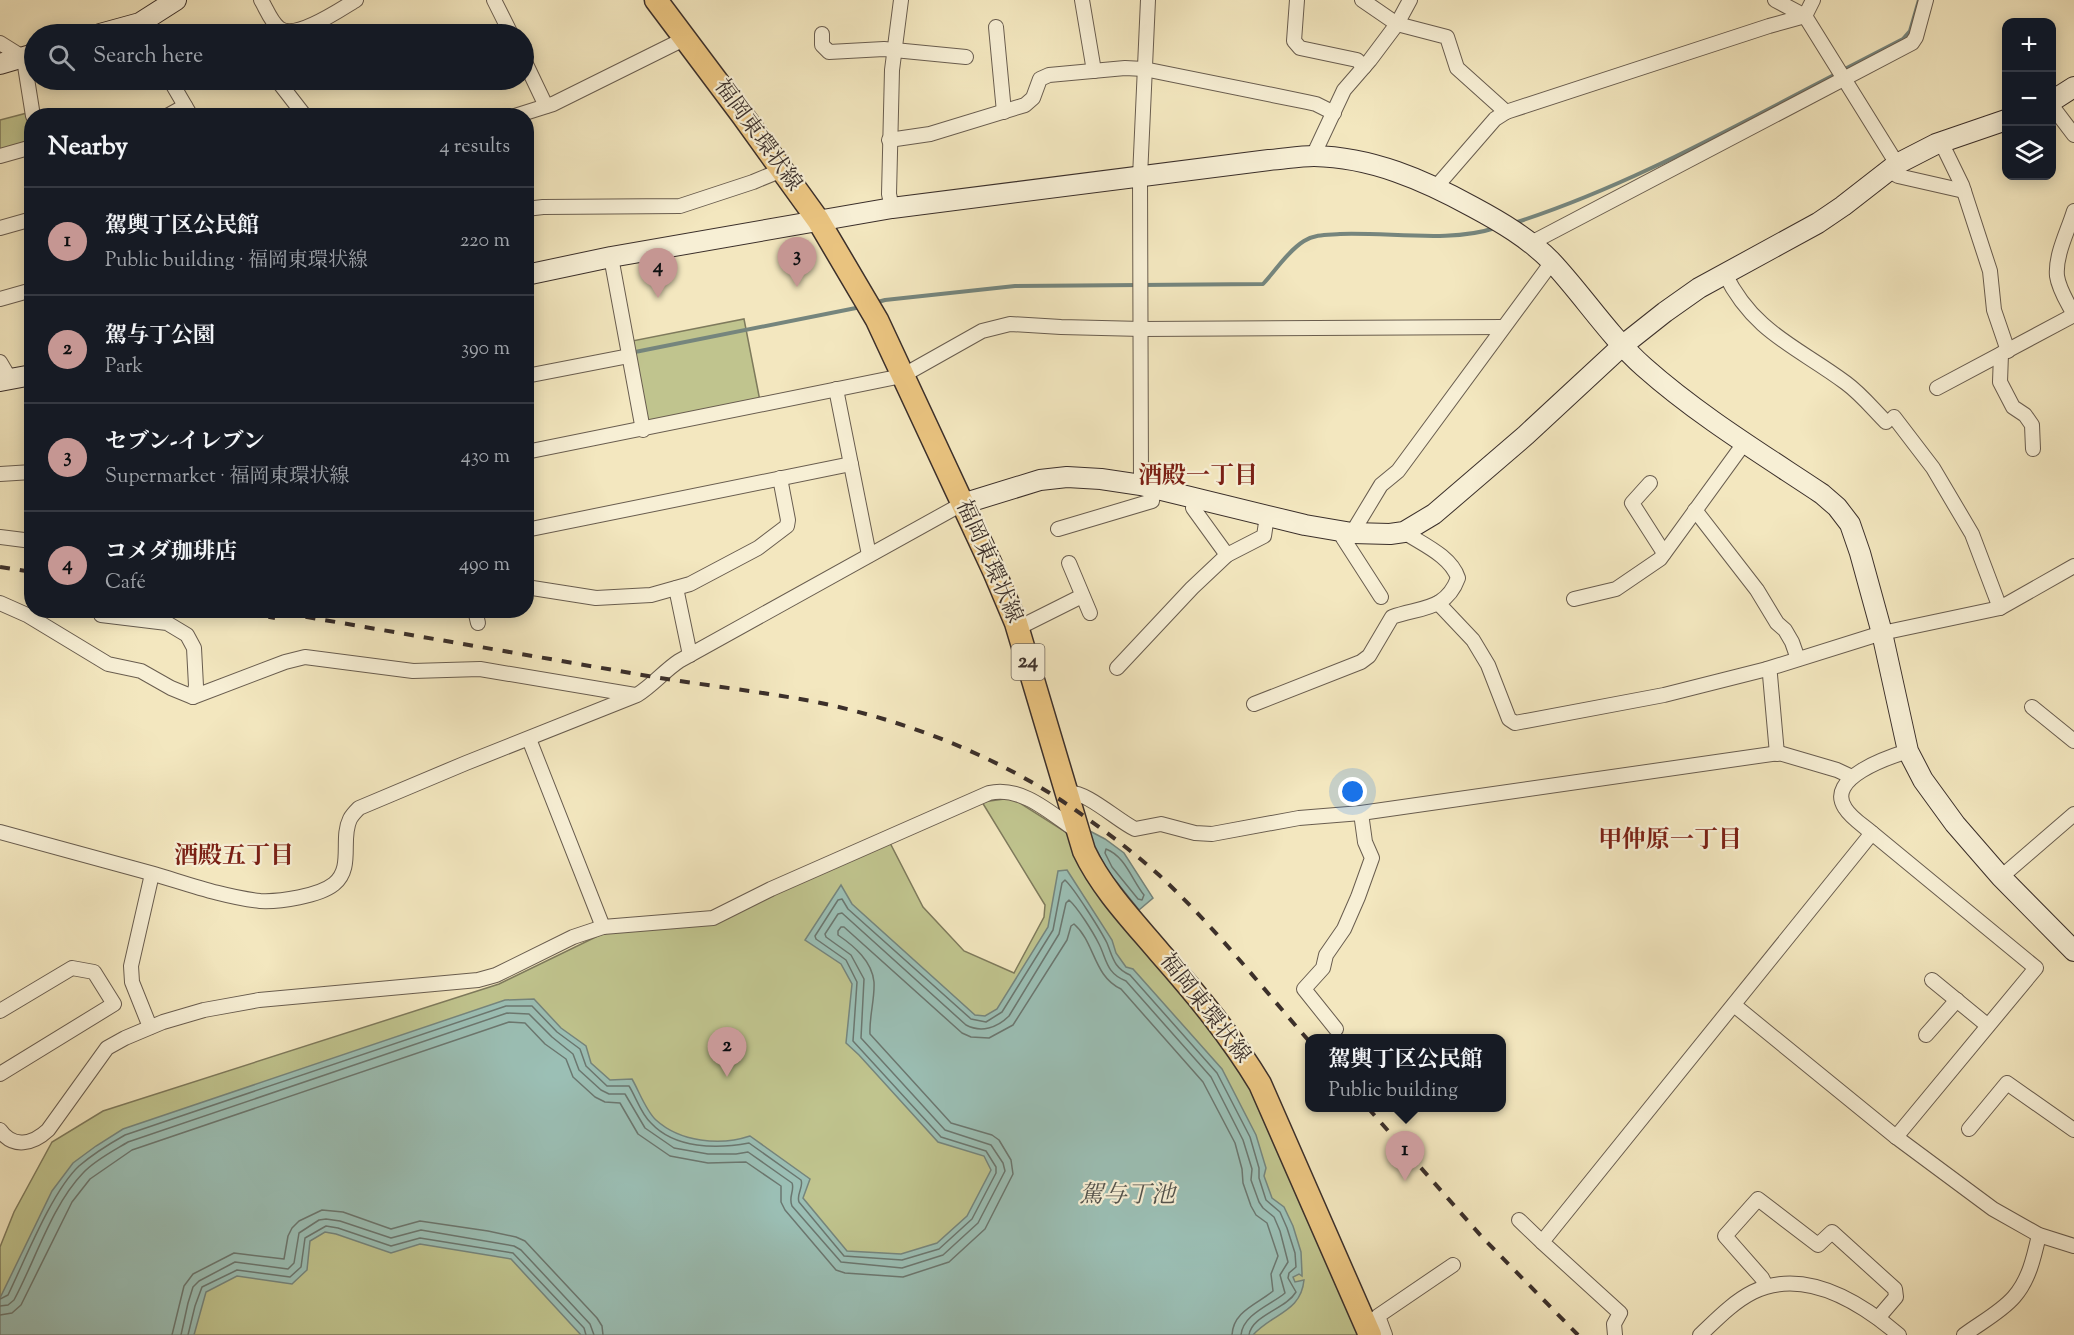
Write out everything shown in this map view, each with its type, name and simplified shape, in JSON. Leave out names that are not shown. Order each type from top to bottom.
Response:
[{"type":"main road","name":"福岡東環状線","points":[[656,0],[818,220],[877,320],[994,571],[1018,628],[1078,832],[1092,869],[1119,905],[1202,1001],[1238,1048],[1260,1084],[1370,1335]]},
{"type":"street","points":[[148,24],[176,0]]},
{"type":"street","points":[[261,0],[270,24]]},
{"type":"street","points":[[314,24],[356,0]]},
{"type":"street","points":[[494,0],[506,24]]},
{"type":"street","points":[[892,208],[889,194],[892,70],[901,0]]},
{"type":"street","points":[[1082,0],[1094,71]]},
{"type":"street","points":[[1058,529],[1152,501],[1148,487],[1142,329],[1140,177],[1148,0]]},
{"type":"street","points":[[1297,0],[1294,41],[1300,48],[1357,60],[1364,67]]},
{"type":"street","points":[[1362,0],[1396,24],[1447,38],[1457,68],[1506,112]]},
{"type":"street","points":[[1313,156],[1344,90],[1396,24],[1410,0]]},
{"type":"street","points":[[1775,0],[1805,16],[1845,78],[1898,176],[1964,190]]},
{"type":"street","points":[[1436,187],[1495,119],[1506,112],[1805,16],[1813,0]]},
{"type":"street","points":[[1531,243],[1912,43],[1916,37],[1926,0]]},
{"type":"street","points":[[996,27],[1004,112]]},
{"type":"street","points":[[822,34],[822,45],[829,52],[894,49],[966,57]]},
{"type":"street","points":[[534,110],[686,38]]},
{"type":"street","points":[[0,43],[24,55]]},
{"type":"street","points":[[0,64],[24,57]]},
{"type":"street","points":[[890,140],[930,134],[1025,105],[1033,98],[1040,79],[1049,75],[1125,68],[1144,69],[1316,104],[1334,113]]},
{"type":"street","points":[[534,81],[546,106]]},
{"type":"street","points":[[2056,98],[2074,87]]},
{"type":"street","points":[[29,90],[32,108]]},
{"type":"street","points":[[176,90],[186,108]]},
{"type":"street","points":[[285,90],[299,108]]},
{"type":"street","points":[[2056,111],[2074,135]]},
{"type":"street","points":[[0,832],[203,888],[259,901],[283,901],[333,885],[341,877],[344,867],[346,833],[350,819],[359,808],[637,695],[648,688],[664,671],[690,655],[962,504],[1040,480],[1067,477],[1101,479],[1148,487],[1267,516],[1348,532],[1384,534],[1404,531],[1434,514],[1523,438],[1622,346],[1699,288],[1818,223],[1892,167],[1941,142],[2002,122]]},
{"type":"street","points":[[1941,142],[1964,190],[1990,271],[1994,310],[2005,353],[2000,382],[2013,406],[2025,415],[2032,425],[2033,449]]},
{"type":"street","points":[[0,156],[24,149]]},
{"type":"street","points":[[534,273],[611,257],[892,208],[1313,156],[1393,170],[1436,187],[1507,225],[1531,243],[1551,262],[1622,346],[1643,366],[1678,396],[1822,494],[1837,507],[1850,524],[1882,633],[1908,751],[1929,789],[1955,824],[2001,877],[2074,951]]},
{"type":"street","points":[[534,208],[680,206],[782,170]]},
{"type":"street","points":[[1937,388],[2074,315],[2057,277],[2057,263],[2074,211]]},
{"type":"street","points":[[0,228],[24,221]]},
{"type":"street","points":[[611,257],[643,430]]},
{"type":"street","points":[[1381,597],[1343,538],[1381,485],[1398,471],[1551,262]]},
{"type":"street","points":[[1725,274],[1744,306],[1767,330],[1848,385],[1890,419],[1933,468],[1972,534],[2000,608]]},
{"type":"street","points":[[0,299],[24,292]]},
{"type":"street","points":[[534,450],[902,376],[982,331],[1010,324],[1142,329],[1503,327]]},
{"type":"street","points":[[534,374],[629,356]]},
{"type":"street","points":[[3,374],[24,375]]},
{"type":"street","points":[[836,389],[869,555]]},
{"type":"street","points":[[1574,599],[1616,589],[1660,559],[1745,442]]},
{"type":"street","points":[[534,528],[851,464]]},
{"type":"street","points":[[0,474],[24,472]]},
{"type":"street","points":[[534,588],[596,598],[651,595],[690,584],[738,558],[788,526],[780,478]]},
{"type":"street","points":[[1650,483],[1632,503],[1664,553]]},
{"type":"street","points":[[1195,499],[1193,508],[1227,555]]},
{"type":"street","points":[[1695,510],[1757,590],[1777,623],[1785,630],[1798,659]]},
{"type":"street","points":[[1117,668],[1191,588],[1227,555],[1264,536],[1267,516]]},
{"type":"street","points":[[1254,704],[1361,662],[1369,656],[1392,617],[1438,603],[1447,597],[1458,578],[1455,569],[1447,560],[1404,531]]},
{"type":"street","points":[[0,537],[24,540]]},
{"type":"street","points":[[1069,562],[1090,613]]},
{"type":"street","points":[[1438,603],[1473,640],[1488,665],[1509,719],[1515,723],[1664,695],[1767,669],[1882,633],[2000,608],[2074,566]]},
{"type":"street","points":[[676,588],[690,655]]},
{"type":"street","points":[[1018,628],[1082,596]]},
{"type":"street","points":[[0,603],[24,614]]},
{"type":"street","points":[[32,618],[108,664],[141,671],[193,698],[285,662],[305,657],[413,671],[480,669],[637,695]]},
{"type":"street","points":[[125,618],[167,623],[187,635],[194,648],[196,686],[193,698]]},
{"type":"street","points":[[1767,669],[1770,675],[1777,754]]},
{"type":"street","points":[[2032,707],[2074,741]]},
{"type":"street","points":[[529,739],[603,927]]},
{"type":"street","points":[[1896,1137],[2036,968],[1845,809],[1841,799],[1842,790],[1852,777],[1883,759],[1908,751]]},
{"type":"street","points":[[1068,793],[1073,792],[1090,801],[1135,829],[1161,824],[1195,833],[1212,834],[1299,818],[1360,813],[1777,754],[1837,770],[1852,777]]},
{"type":"street","points":[[0,1131],[6,1139],[14,1141],[28,1143],[40,1137],[48,1130],[107,1048],[150,1027],[204,1010],[259,1000],[478,980],[496,975],[573,937],[603,927],[713,918],[941,814],[1001,790],[1026,797],[1078,832]]},
{"type":"street","points":[[1336,1029],[1304,989],[1323,968],[1326,955],[1344,928],[1372,858],[1365,842],[1360,813]]},
{"type":"street","points":[[2001,877],[2074,814]]},
{"type":"street","points":[[1542,1242],[1872,833]]},
{"type":"street","points":[[150,1027],[132,982],[131,966],[152,874]]},
{"type":"street","points":[[0,1011],[72,968],[94,972],[114,1004],[0,1074]]},
{"type":"street","points":[[1932,980],[1987,1025]]},
{"type":"street","points":[[1926,1035],[1957,1000]]},
{"type":"street","points":[[1734,1005],[1896,1137],[1993,1209],[2039,1235],[2074,1246]]},
{"type":"street","points":[[1969,1129],[2007,1083],[2074,1130]]},
{"type":"street","points":[[1766,1286],[1725,1236],[1758,1199],[1818,1245],[1832,1232],[1895,1289],[1896,1297],[1878,1318]]},
{"type":"street","points":[[1519,1220],[1620,1313],[1614,1324],[1615,1335]]},
{"type":"street","points":[[1964,1335],[2014,1297],[2023,1285],[2031,1268],[2039,1235]]},
{"type":"street","points":[[1385,1335],[1378,1316],[1453,1265]]},
{"type":"street","points":[[1700,1335],[1739,1300],[1766,1286],[1790,1283],[1818,1287],[1841,1296],[1878,1318],[1899,1335]]},
{"type":"green space","points":[[24,114],[24,142],[0,150],[0,120]]},
{"type":"green space","points":[[744,319],[760,401],[648,423],[632,341]]},
{"type":"green space","name":"駕与丁池","points":[[1012,798],[1072,836],[1225,1042],[1279,1142],[1365,1335],[0,1335],[0,1247],[14,1212],[52,1142],[103,1111],[499,984],[606,932],[713,921],[889,841],[923,907],[964,951],[1014,973],[1044,917],[1045,905],[982,802]]},
{"type":"water","points":[[1086,829],[1124,853],[1153,898],[1139,910],[1107,870]]},
{"type":"water","name":"駕与丁池","points":[[1067,870],[1112,940],[1116,953],[1126,967],[1133,969],[1222,1069],[1256,1135],[1266,1168],[1264,1176],[1272,1198],[1284,1207],[1293,1226],[1301,1252],[1302,1276],[1299,1274],[1293,1277],[1295,1282],[1304,1280],[1302,1291],[1292,1306],[1253,1335],[581,1335],[511,1259],[420,1244],[391,1253],[325,1232],[310,1241],[307,1270],[292,1284],[237,1276],[206,1292],[194,1335],[0,1335],[0,1298],[52,1191],[73,1163],[96,1146],[123,1129],[505,1000],[534,999],[561,1028],[586,1046],[591,1063],[610,1080],[632,1079],[649,1111],[666,1127],[701,1140],[726,1141],[750,1136],[810,1179],[803,1198],[847,1251],[901,1254],[937,1243],[967,1216],[991,1170],[984,1156],[938,1142],[846,1043],[852,984],[841,964],[805,940],[841,885],[852,904],[975,1015],[985,1016],[997,1009],[1048,927],[1058,871]]},
{"type":"waterway","points":[[1843,70],[1903,39],[1910,31],[1919,0]]},
{"type":"waterway","points":[[1514,223],[1638,174],[1836,74]]},
{"type":"waterway","points":[[874,303],[1015,286],[1263,284],[1293,250],[1304,241],[1317,236],[1340,234],[1439,236],[1459,235],[1495,228]]},
{"type":"waterway","points":[[630,353],[861,307]]},
{"type":"railway","points":[[0,567],[24,571]]},
{"type":"railway","points":[[312,618],[648,676],[811,701],[913,728],[946,741],[979,755],[1041,788],[1138,857],[1198,914],[1305,1036]]},
{"type":"railway","points":[[1372,1112],[1482,1237],[1578,1335]]},
{"type":"place","name":"セブン-イレブン","points":[[797,287]]},
{"type":"place","name":"コメダ珈琲店","points":[[658,298]]},
{"type":"place","name":"駕与丁公園","points":[[727,1077]]},
{"type":"place","name":"駕輿丁区公民館","points":[[1405,1181]]},
{"type":"district","name":"酒殿一丁目","points":[[1198,477]]},
{"type":"district","name":"甲仲原一丁目","points":[[1670,841]]},
{"type":"district","name":"酒殿五丁目","points":[[234,857]]}]
